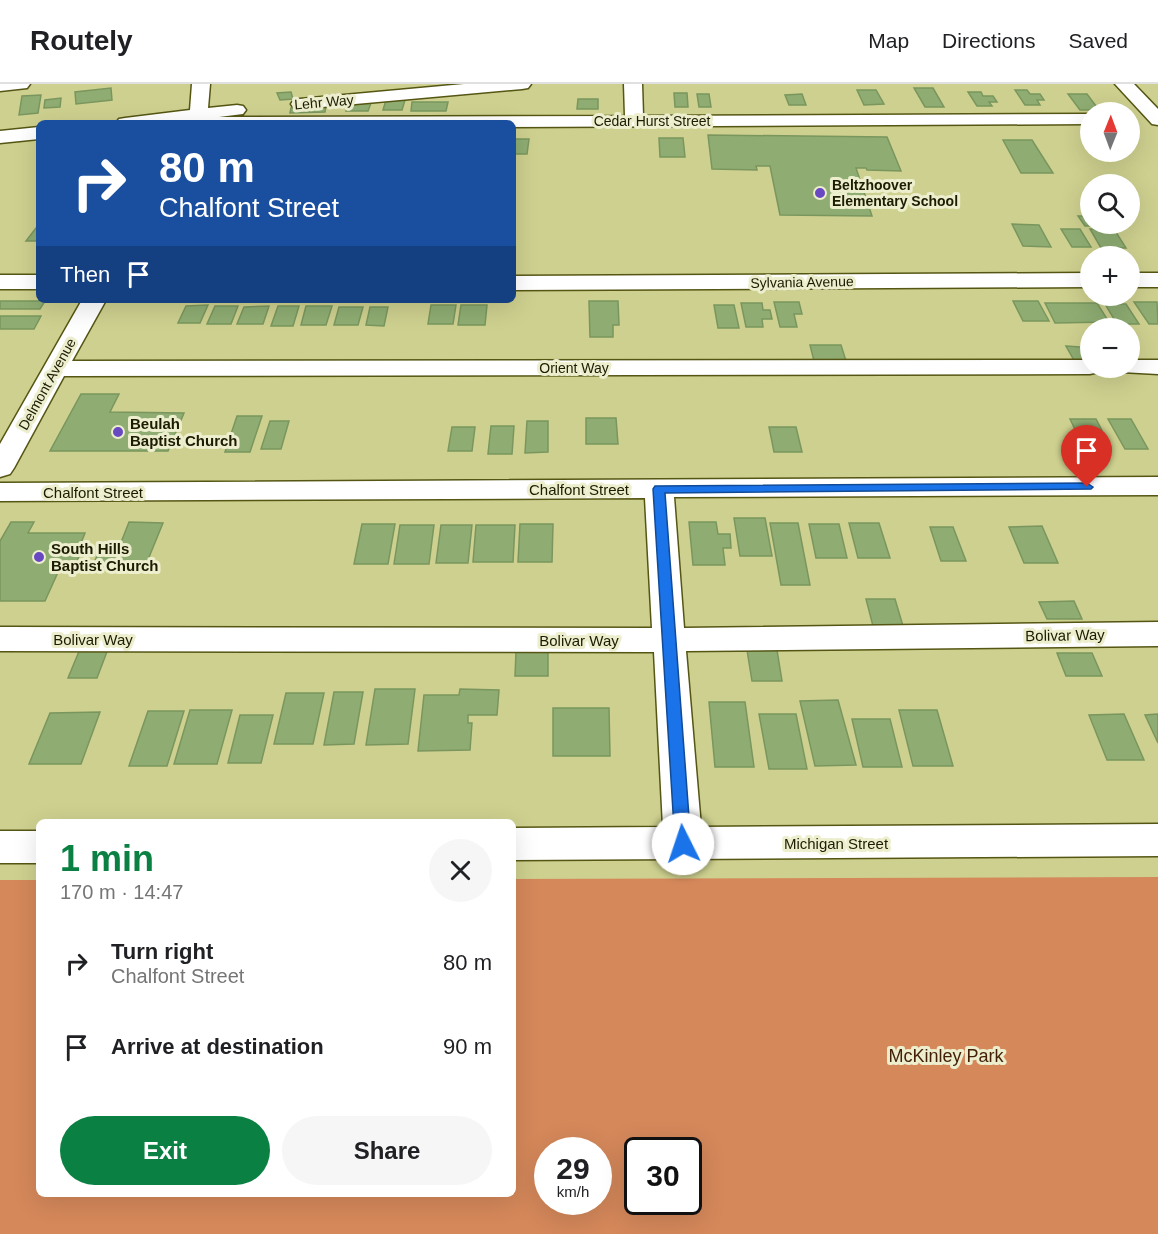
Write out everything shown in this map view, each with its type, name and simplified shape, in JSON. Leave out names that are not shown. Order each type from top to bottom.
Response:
[{"type":"street","points":[[0,86],[21,84]]},
{"type":"street","points":[[197,119],[201,84]]},
{"type":"street","name":"Lehr Way","points":[[179,120],[522,84]]},
{"type":"street","points":[[633,84],[634,121]]},
{"type":"street","points":[[1124,84],[1158,120]]},
{"type":"street","points":[[1140,119],[1158,120]]},
{"type":"street","name":"Cedar Hurst Street","points":[[516,122],[1080,120]]},
{"type":"street","points":[[7,143],[36,134]]},
{"type":"street","name":"Sylvania Avenue","points":[[516,283],[649,285],[1080,280]]},
{"type":"street","points":[[1140,280],[1158,280]]},
{"type":"street","points":[[0,282],[36,282]]},
{"type":"street","name":"Delmont Avenue","points":[[0,468],[92,303]]},
{"type":"street","name":"Orient Way","points":[[57,369],[1080,367]]},
{"type":"street","points":[[1140,367],[1158,367]]},
{"type":"street","name":"Chalfont Street","points":[[0,492],[1158,486]]},
{"type":"street","points":[[659,489],[683,844]]},
{"type":"street","name":"Bolivar Way","points":[[0,639],[668,640],[1158,634]]},
{"type":"street","name":"Michigan Street","points":[[516,844],[1158,840]]},
{"type":"street","points":[[0,847],[36,847]]},
{"type":"green space","name":"McKinley Park","points":[[1158,877],[1158,1234],[0,1234],[0,880],[36,880],[36,1197],[516,1197],[516,879]]},
{"type":"building","points":[[111,88],[112,100],[76,104],[75,92]]},
{"type":"building","points":[[914,88],[933,88],[944,107],[925,107]]},
{"type":"building","points":[[857,90],[876,90],[884,104],[864,105]]},
{"type":"building","points":[[1015,90],[1027,90],[1030,94],[1040,94],[1044,100],[1037,100],[1040,105],[1025,105]]},
{"type":"building","points":[[291,92],[293,99],[280,100],[277,93]]},
{"type":"building","points":[[968,92],[981,92],[983,96],[993,96],[997,102],[989,102],[992,106],[977,106]]},
{"type":"building","points":[[674,93],[687,93],[688,107],[675,107]]},
{"type":"building","points":[[697,94],[709,94],[711,107],[699,107]]},
{"type":"building","points":[[802,94],[806,105],[789,105],[785,95]]},
{"type":"building","points":[[1068,94],[1087,94],[1093,102],[1080,102],[1080,110]]},
{"type":"building","points":[[41,95],[38,113],[19,115],[22,96]]},
{"type":"building","points":[[61,98],[60,107],[44,108],[45,100]]},
{"type":"building","points":[[578,99],[598,99],[598,109],[577,109]]},
{"type":"building","points":[[386,100],[405,100],[402,110],[383,110]]},
{"type":"building","points":[[412,102],[448,102],[446,111],[411,111]]},
{"type":"building","points":[[349,103],[371,103],[368,111],[346,111]]},
{"type":"building","points":[[326,105],[325,112],[290,113],[291,108]]},
{"type":"building","name":"Beltzhoover Elementary School","points":[[708,135],[887,137],[901,171],[856,168],[872,216],[780,215],[770,166],[756,166],[757,170],[712,169]]},
{"type":"building","points":[[659,138],[683,138],[685,157],[660,157]]},
{"type":"building","points":[[516,139],[529,139],[527,154],[516,154]]},
{"type":"building","points":[[1003,140],[1032,140],[1053,173],[1021,173]]},
{"type":"building","points":[[1012,224],[1039,225],[1051,247],[1023,246]]},
{"type":"building","points":[[36,228],[36,241],[26,241]]},
{"type":"building","points":[[1061,229],[1080,229],[1080,234],[1083,234],[1090,246],[1072,247]]},
{"type":"building","points":[[1093,234],[1117,234],[1125,246],[1100,246]]},
{"type":"building","points":[[0,301],[44,303],[40,309],[0,309]]},
{"type":"building","points":[[589,301],[618,301],[619,325],[613,325],[613,337],[590,337]]},
{"type":"building","points":[[1013,301],[1038,301],[1049,321],[1023,321]]},
{"type":"building","points":[[774,302],[799,302],[802,314],[794,314],[797,327],[780,327]]},
{"type":"building","points":[[1140,302],[1157,302],[1158,324],[1149,324],[1137,306],[1140,306]]},
{"type":"building","points":[[741,303],[762,303],[763,310],[770,310],[772,319],[762,319],[763,327],[746,327]]},
{"type":"building","points":[[1045,303],[1080,303],[1080,306],[1099,306],[1106,318],[1080,318],[1080,323],[1055,323]]},
{"type":"building","points":[[208,305],[200,323],[178,323],[186,306]]},
{"type":"building","points":[[431,305],[456,305],[453,324],[428,324]]},
{"type":"building","points":[[461,305],[487,305],[485,325],[458,325]]},
{"type":"building","points":[[714,305],[734,305],[739,328],[718,328]]},
{"type":"building","points":[[215,306],[238,306],[231,324],[207,324]]},
{"type":"building","points":[[269,306],[263,324],[237,324],[244,307]]},
{"type":"building","points":[[278,306],[299,306],[293,326],[271,326]]},
{"type":"building","points":[[306,306],[332,306],[326,325],[301,325]]},
{"type":"building","points":[[1106,306],[1127,306],[1135,318],[1113,318]]},
{"type":"building","points":[[339,307],[363,307],[358,325],[334,325]]},
{"type":"building","points":[[370,307],[388,307],[384,326],[366,325]]},
{"type":"building","points":[[0,316],[41,316],[34,329],[0,329]]},
{"type":"building","points":[[810,345],[841,345],[846,361],[814,361]]},
{"type":"building","points":[[1066,346],[1080,347],[1080,362],[1075,362]]},
{"type":"building","name":"Beulah Baptist Church","points":[[81,394],[119,394],[110,412],[184,413],[168,451],[50,451]]},
{"type":"building","points":[[237,416],[262,416],[250,452],[225,452]]},
{"type":"building","points":[[586,418],[616,418],[618,444],[586,444]]},
{"type":"building","points":[[1070,419],[1096,419],[1111,448],[1084,448]]},
{"type":"building","points":[[1108,419],[1131,419],[1148,449],[1125,449]]},
{"type":"building","points":[[270,421],[289,421],[281,449],[261,449]]},
{"type":"building","points":[[527,421],[548,421],[548,452],[525,453]]},
{"type":"building","points":[[491,426],[514,426],[512,454],[488,454]]},
{"type":"building","points":[[452,427],[475,427],[472,451],[448,451]]},
{"type":"building","points":[[769,427],[796,427],[802,452],[774,452]]},
{"type":"building","points":[[734,518],[765,518],[772,556],[740,556]]},
{"type":"building","name":"South Hills Baptist Church","points":[[11,522],[34,522],[28,533],[85,533],[81,543],[85,543],[73,570],[59,570],[45,601],[0,601],[0,541]]},
{"type":"building","points":[[129,522],[163,523],[145,567],[92,567],[102,545],[120,545]]},
{"type":"building","points":[[689,522],[716,522],[718,534],[730,534],[731,548],[723,548],[725,565],[693,565]]},
{"type":"building","points":[[770,523],[798,523],[810,585],[781,585]]},
{"type":"building","points":[[849,523],[879,523],[890,558],[858,558]]},
{"type":"building","points":[[362,524],[395,524],[388,564],[354,564]]},
{"type":"building","points":[[520,524],[553,524],[552,562],[518,562]]},
{"type":"building","points":[[809,524],[839,524],[847,558],[816,558]]},
{"type":"building","points":[[400,525],[434,525],[429,564],[394,564]]},
{"type":"building","points":[[441,525],[472,525],[468,563],[436,563]]},
{"type":"building","points":[[476,525],[515,525],[513,562],[473,562]]},
{"type":"building","points":[[1042,526],[1058,563],[1024,563],[1009,527]]},
{"type":"building","points":[[930,527],[953,527],[966,561],[941,561]]},
{"type":"building","points":[[866,599],[895,599],[903,626],[873,626]]},
{"type":"building","points":[[1074,601],[1082,619],[1047,619],[1039,602]]},
{"type":"building","points":[[80,649],[108,649],[97,678],[68,678]]},
{"type":"building","points":[[747,650],[777,650],[782,681],[752,681]]},
{"type":"building","points":[[516,652],[548,652],[548,676],[515,676]]},
{"type":"building","points":[[1057,653],[1092,653],[1102,676],[1066,676]]},
{"type":"building","points":[[375,689],[415,689],[408,744],[366,745]]},
{"type":"building","points":[[460,689],[499,690],[497,715],[468,715],[468,723],[472,723],[470,750],[418,751],[424,695],[459,695]]},
{"type":"building","points":[[334,692],[363,692],[354,744],[324,745]]},
{"type":"building","points":[[286,693],[324,693],[313,744],[274,744]]},
{"type":"building","points":[[838,700],[856,765],[815,766],[800,701]]},
{"type":"building","points":[[709,702],[745,702],[754,767],[715,767]]},
{"type":"building","points":[[553,708],[609,708],[610,756],[553,756]]},
{"type":"building","points":[[190,710],[232,710],[217,764],[174,764]]},
{"type":"building","points":[[899,710],[937,710],[953,766],[913,766]]},
{"type":"building","points":[[148,711],[184,711],[167,766],[129,766]]},
{"type":"building","points":[[100,712],[81,764],[29,764],[50,713]]},
{"type":"building","points":[[759,714],[796,714],[807,769],[769,769]]},
{"type":"building","points":[[1124,714],[1144,760],[1107,760],[1089,715]]},
{"type":"building","points":[[1158,714],[1158,743],[1145,715]]},
{"type":"building","points":[[240,715],[273,715],[261,763],[228,763]]},
{"type":"building","points":[[852,719],[890,719],[902,767],[863,767]]},
{"type":"place","name":"Beltzhoover Elementary School","points":[[820,193]]},
{"type":"place","name":"Beulah Baptist Church","points":[[118,432]]},
{"type":"place","name":"South Hills Baptist Church","points":[[39,557]]},
{"type":"route","points":[[683,844],[659,489],[1087,487]]}]
